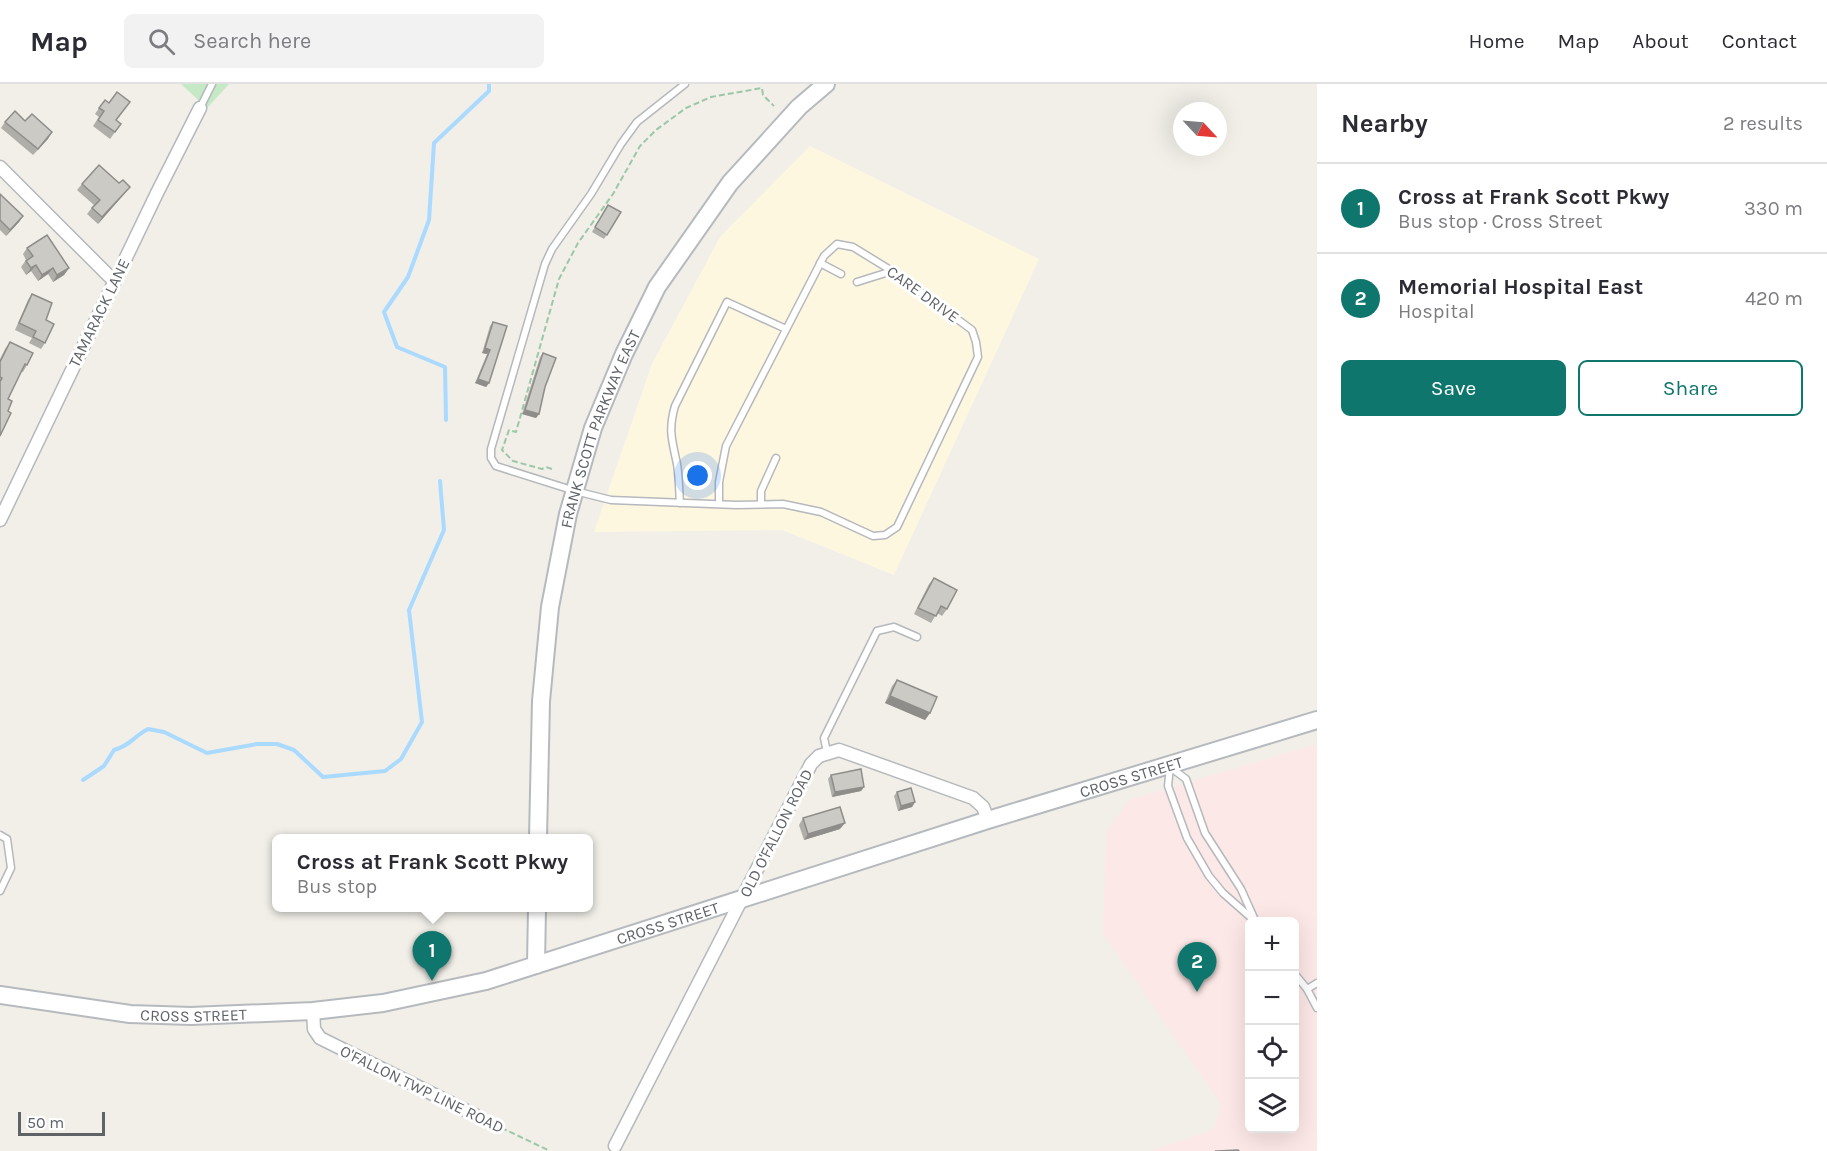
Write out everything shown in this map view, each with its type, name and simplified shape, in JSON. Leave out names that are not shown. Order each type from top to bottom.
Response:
[{"type":"main road","name":"FRANK SCOTT PARKWAY EAST","points":[[538,834],[541,701],[550,607],[568,514],[593,428],[624,354],[657,287],[730,183],[799,107],[826,84]]},
{"type":"main road","name":"CROSS STREET","points":[[0,995],[130,1014],[191,1016],[313,1011],[383,1004],[486,981],[988,820],[1317,720]]},
{"type":"main road","points":[[536,965],[537,912]]},
{"type":"street","name":"TAMARACK LANE","points":[[0,520],[114,281],[200,108]]},
{"type":"street","points":[[0,167],[114,281]]},
{"type":"street","name":"OLD O'FALLON ROAD","points":[[617,1149],[811,764],[819,756],[839,750],[973,798],[983,807],[988,820]]},
{"type":"street","name":"O'FALLON TWP LINE ROAD","points":[[313,1011],[315,1029],[320,1038],[475,1115]]},
{"type":"lane","points":[[200,108],[212,84]]},
{"type":"lane","name":"CARE DRIVE","points":[[685,84],[637,122],[591,194],[552,249],[545,264],[490,449],[496,466],[611,500],[719,504],[783,504],[821,512],[873,536],[885,535],[897,527],[978,357],[972,330],[892,271],[853,247],[837,244],[824,255],[820,262],[726,446],[719,482],[719,504]]},
{"type":"lane","points":[[820,262],[841,274]]},
{"type":"lane","points":[[857,282],[892,271]]},
{"type":"lane","points":[[680,502],[670,423],[675,406],[727,302],[786,329]]},
{"type":"lane","points":[[761,504],[761,491],[776,458]]},
{"type":"lane","points":[[827,752],[824,738],[877,632],[894,627],[917,637]]},
{"type":"lane","points":[[1170,766],[1186,779],[1205,833],[1241,889],[1254,917]]},
{"type":"lane","points":[[1170,766],[1168,786],[1187,838],[1209,876],[1223,893],[1251,917]]},
{"type":"lane","points":[[0,835],[7,839],[11,868],[0,891]]},
{"type":"lane","points":[[1299,979],[1317,1008]]},
{"type":"lane","points":[[1307,989],[1317,983]]},
{"type":"path","points":[[552,469],[546,467],[542,469],[513,461],[502,450],[508,430],[516,432],[559,279],[578,243],[613,194],[640,146],[656,130],[686,108],[711,97],[762,88],[764,95],[774,106]]},
{"type":"path","name":"O'FALLON TWP LINE ROAD","points":[[475,1115],[550,1151]]},
{"type":"shaded area","points":[[810,146],[1039,259],[894,575],[782,530],[594,532],[652,364],[720,237]]},
{"type":"shaded area","points":[[1317,744],[1317,1151],[1150,1151],[1214,1130],[1221,1104],[1103,933],[1106,834],[1129,800]]},
{"type":"green space","points":[[181,84],[229,84],[207,108]]},
{"type":"building","points":[[117,92],[130,102],[116,120],[121,124],[115,132],[98,120],[104,111],[99,108],[105,100],[109,103]]},
{"type":"building","points":[[15,111],[25,121],[32,114],[52,132],[38,149],[5,122]]},
{"type":"building","points":[[99,165],[119,183],[123,180],[130,187],[102,217],[92,208],[100,200],[82,184]]},
{"type":"building","points":[[0,194],[23,216],[10,230],[0,220]]},
{"type":"building","points":[[608,205],[621,212],[607,235],[595,227]]},
{"type":"building","points":[[47,235],[69,268],[57,275],[53,268],[42,275],[36,265],[31,268],[26,261],[33,256],[27,248]]},
{"type":"building","points":[[32,294],[52,303],[46,320],[54,324],[45,343],[33,337],[36,331],[19,323]]},
{"type":"building","points":[[493,322],[507,326],[489,383],[478,379],[490,350],[485,348]]},
{"type":"building","points":[[10,342],[33,353],[8,399],[12,401],[8,411],[11,413],[0,436],[0,382],[2,378],[0,377],[0,362]]},
{"type":"building","points":[[543,353],[556,358],[545,387],[539,414],[525,410]]},
{"type":"building","points":[[934,578],[957,590],[947,609],[941,606],[936,616],[918,608]]},
{"type":"building","points":[[897,680],[937,697],[930,713],[890,696]]},
{"type":"building","points":[[861,769],[864,787],[835,792],[831,775]]},
{"type":"building","points":[[911,788],[915,802],[901,806],[897,792]]},
{"type":"building","points":[[840,807],[845,823],[808,834],[803,818]]},
{"type":"waterway","points":[[446,420],[445,367],[397,347],[384,312],[408,277],[429,220],[434,143],[489,91],[489,84]]},
{"type":"waterway","points":[[83,780],[104,766],[114,750],[124,746],[148,729],[164,732],[207,753],[257,744],[277,744],[294,750],[323,777],[385,771],[401,759],[422,722],[409,610],[444,530],[440,481]]},
{"type":"place","name":"Cross at Frank Scott Pkwy","points":[[432,981]]},
{"type":"place","name":"Memorial Hospital East","points":[[1197,992]]}]
